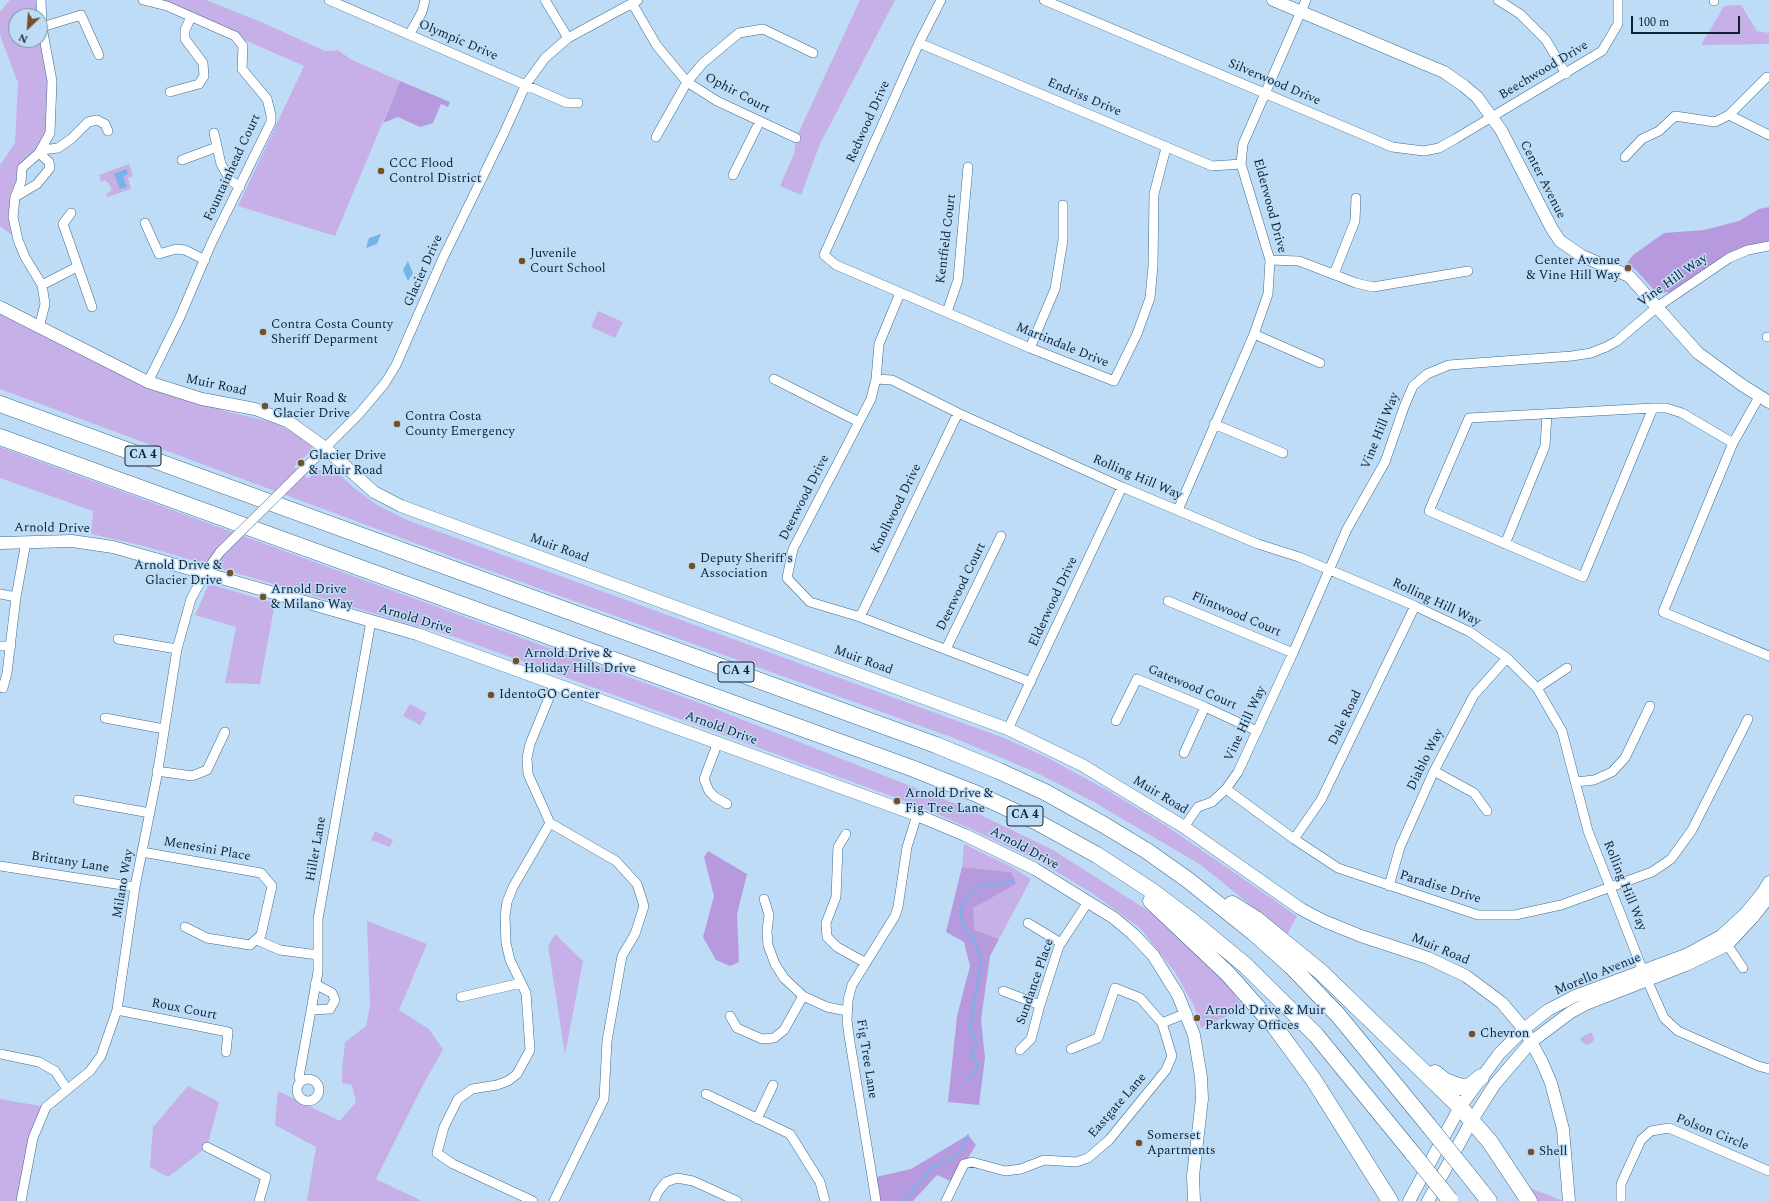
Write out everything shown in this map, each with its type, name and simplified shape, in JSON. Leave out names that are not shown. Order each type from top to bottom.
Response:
[{"type":"highway","name":"CA 4","points":[[0,404],[973,760],[1029,785],[1099,822],[1147,851],[1202,890],[1266,944],[1327,1003],[1361,1041],[1489,1201]]},
{"type":"highway","name":"CA 4","points":[[0,437],[945,781],[1037,822],[1129,875],[1213,938],[1282,1000],[1339,1061],[1450,1201]]},
{"type":"highway","points":[[1129,875],[1150,900],[1228,974],[1275,1027],[1313,1079],[1390,1201]]},
{"type":"highway","points":[[1202,890],[1242,910],[1321,972],[1472,1120],[1490,1142],[1529,1201]]},
{"type":"highway","points":[[1411,1059],[1428,1068],[1445,1081],[1461,1087],[1470,1086],[1481,1078]]},
{"type":"street","name":"Fountainhead Court","points":[[143,0],[167,6],[235,36],[243,46],[242,69],[267,99],[271,122],[148,382]]},
{"type":"street","name":"Olympic Drive","points":[[329,0],[567,103],[578,103]]},
{"type":"street","points":[[409,34],[422,12],[425,0]]},
{"type":"street","points":[[545,0],[568,38]]},
{"type":"street","name":"Redwood Drive","points":[[824,255],[919,43],[941,0]]},
{"type":"street","name":"Silverwood Drive","points":[[1044,0],[1392,147],[1424,151],[1439,148],[1493,118]]},
{"type":"street","name":"Center Avenue","points":[[1273,0],[1444,72],[1477,97],[1501,130],[1552,229],[1560,241],[1582,256],[1629,276],[1698,353],[1764,400]]},
{"type":"street","name":"Elderwood Drive","points":[[1178,510],[1254,334],[1268,294],[1270,260],[1241,164],[1243,144],[1306,0]]},
{"type":"street","points":[[1498,0],[1520,14],[1546,40],[1566,74]]},
{"type":"street","name":"Beechwood Drive","points":[[1493,118],[1602,52],[1618,24],[1618,0]]},
{"type":"street","name":"Glacier Drive","points":[[220,552],[374,397],[396,365],[443,258],[504,133],[526,84],[545,58],[568,38],[635,2]]},
{"type":"street","name":"Ophir Court","points":[[635,2],[658,46],[687,82],[717,101],[796,138]]},
{"type":"street","points":[[48,25],[81,15],[99,54]]},
{"type":"street","points":[[170,92],[199,84],[204,76],[203,63],[184,39],[185,30],[191,17]]},
{"type":"street","points":[[656,138],[687,82],[703,63],[738,34],[763,29],[814,53]]},
{"type":"street","name":"Endriss Drive","points":[[919,43],[1083,111],[1166,148],[1212,166],[1241,164]]},
{"type":"street","points":[[40,328],[45,304],[42,284],[25,257],[18,240],[13,217],[15,197],[21,182],[22,168],[40,152],[50,133],[52,81],[46,48]]},
{"type":"street","points":[[1625,157],[1642,139],[1659,131],[1674,116],[1715,122],[1729,114],[1767,77]]},
{"type":"street","points":[[1729,114],[1769,135]]},
{"type":"street","points":[[40,152],[58,148],[71,139],[88,122],[97,120],[105,124],[108,131]]},
{"type":"street","points":[[733,175],[760,121]]},
{"type":"street","points":[[214,133],[221,164],[230,180],[240,187]]},
{"type":"street","points":[[182,160],[217,147]]},
{"type":"street","name":"Martindale Drive","points":[[824,255],[836,265],[1030,348],[1114,382],[1138,334],[1150,298],[1153,266],[1154,194],[1166,148]]},
{"type":"street","points":[[15,197],[37,184],[50,168],[49,162],[40,152]]},
{"type":"street","name":"Kentfield Court","points":[[947,312],[958,280],[968,167]]},
{"type":"street","points":[[1334,274],[1355,221],[1356,198]]},
{"type":"street","points":[[1030,348],[1056,289],[1063,240],[1063,205]]},
{"type":"street","points":[[71,213],[63,224],[92,307]]},
{"type":"street","points":[[145,223],[159,254],[176,249],[185,250],[205,260]]},
{"type":"street","name":"Vine Hill Way","points":[[1184,827],[1198,807],[1212,802],[1226,789],[1238,772],[1293,654],[1328,570],[1348,529],[1385,462],[1413,386],[1427,374],[1449,365],[1591,353],[1617,341],[1656,306],[1729,258],[1748,250],[1769,245]]},
{"type":"street","points":[[1270,260],[1298,261],[1356,283],[1373,286],[1468,272]]},
{"type":"street","points":[[42,284],[77,267]]},
{"type":"street","name":"Deerwood Drive","points":[[900,293],[879,344],[876,379],[871,399],[793,549],[787,578],[810,602],[860,617],[1031,682]]},
{"type":"street","name":"Muir Road","points":[[0,307],[148,382],[202,399],[255,409],[272,414],[301,430],[324,447],[374,492],[401,506],[1008,729],[1082,765],[1184,827],[1301,909],[1324,921],[1361,936],[1428,958],[1466,976],[1502,1003],[1524,1029],[1551,1083],[1559,1110],[1564,1138],[1569,1201]]},
{"type":"street","points":[[1254,334],[1320,363]]},
{"type":"street","points":[[774,379],[859,422]]},
{"type":"street","name":"Rolling Hill Way","points":[[876,379],[892,380],[958,413],[1122,487],[1258,544],[1298,557],[1414,606],[1470,632],[1507,658],[1537,688],[1562,731],[1588,831],[1645,976],[1664,1018],[1678,1031],[1758,1066],[1769,1069]]},
{"type":"street","points":[[1764,400],[1733,443],[1663,612],[1769,656]]},
{"type":"street","points":[[1653,408],[1583,577],[1429,511],[1469,418],[1653,408],[1666,408],[1682,413],[1733,443]]},
{"type":"street","name":"Knollwood Drive","points":[[860,617],[958,413]]},
{"type":"street","points":[[1505,544],[1545,446],[1547,414]]},
{"type":"street","points":[[1214,424],[1283,453]]},
{"type":"street","name":"Elderwood Drive","points":[[1008,729],[1122,487]]},
{"type":"street","name":"Deerwood Court","points":[[946,649],[1001,536]]},
{"type":"street","name":"Arnold Drive","points":[[0,543],[72,541],[113,547],[371,621],[445,644],[917,815],[1035,869],[1088,902],[1133,934],[1153,955],[1168,976],[1187,1013],[1199,1056],[1202,1099],[1194,1162],[1194,1201]]},
{"type":"street","points":[[3,688],[11,646],[16,597],[26,542]]},
{"type":"street","name":"Milano Way","points":[[21,1201],[33,1138],[43,1113],[46,1107],[90,1071],[101,1056],[116,1010],[177,649],[186,613],[205,573],[220,552]]},
{"type":"street","points":[[0,594],[16,597]]},
{"type":"street","name":"Flintwood Court","points":[[1168,601],[1293,654]]},
{"type":"street","name":"Dale Road","points":[[1294,839],[1321,800],[1414,606]]},
{"type":"street","name":"Hiller Lane","points":[[301,1081],[299,1077],[315,984],[318,955],[318,919],[371,621]]},
{"type":"street","points":[[118,639],[177,649]]},
{"type":"street","points":[[0,646],[11,646]]},
{"type":"street","name":"Diablo Way","points":[[1389,886],[1400,847],[1434,771],[1474,695],[1507,658]]},
{"type":"street","points":[[1537,688],[1567,668]]},
{"type":"street","name":"Gatewood Court","points":[[1116,721],[1136,679],[1205,707],[1257,731]]},
{"type":"street","points":[[554,1201],[604,1099],[607,1041],[622,956],[636,934],[644,906],[637,884],[616,861],[550,823],[528,774],[526,758],[530,744],[555,683]]},
{"type":"street","points":[[1576,782],[1594,780],[1612,772],[1625,758],[1650,706]]},
{"type":"street","points":[[1184,753],[1205,707]]},
{"type":"street","points":[[104,718],[164,729]]},
{"type":"street","name":"Paradise Drive","points":[[1226,789],[1294,839],[1338,868],[1478,914],[1515,915],[1561,905],[1652,872],[1671,859],[1692,830],[1748,719]]},
{"type":"street","points":[[157,771],[192,776],[207,770],[225,732]]},
{"type":"street","points":[[718,742],[704,779],[709,791],[715,797],[727,804]]},
{"type":"street","points":[[1434,771],[1474,792],[1487,811]]},
{"type":"street","points":[[78,800],[150,813]]},
{"type":"street","name":"Fig Tree Lane","points":[[876,1201],[849,1036],[847,1011],[848,1000],[852,985],[895,916],[898,907],[907,847],[917,815]]},
{"type":"street","points":[[533,1201],[454,1164],[437,1153],[444,1127],[458,1099],[472,1089],[497,1085],[508,1081],[517,1074],[530,1050],[526,993],[510,960],[506,943],[506,909],[513,887],[550,823]]},
{"type":"street","points":[[846,834],[838,847],[836,897],[826,923],[827,937],[837,946],[866,962]]},
{"type":"street","name":"Menesini Place","points":[[142,852],[260,873],[272,886],[261,935],[257,940]]},
{"type":"street","name":"Brittany Lane","points":[[0,866],[136,887]]},
{"type":"street","name":"Morello Avenue","points":[[1724,941],[1763,892],[1769,882]]},
{"type":"street","name":"Morello Avenue","points":[[1428,1201],[1472,1120],[1496,1084],[1531,1042],[1571,1012],[1586,1004],[1688,954],[1724,941],[1754,917],[1769,897]]},
{"type":"street","points":[[764,899],[769,915],[767,931],[768,945],[775,964],[784,978],[803,996],[827,1008],[847,1011]]},
{"type":"street","name":"Sundance Place","points":[[1020,1050],[1031,1039],[1040,1005],[1061,943],[1088,902]]},
{"type":"street","points":[[1028,923],[1061,943]]},
{"type":"street","points":[[185,926],[207,938],[250,945],[257,940],[280,950],[318,955]]},
{"type":"street","points":[[1724,941],[1743,968]]},
{"type":"street","name":"Morello Avenue","points":[[1409,1201],[1460,1107],[1499,1054],[1524,1029],[1548,1010],[1575,996],[1645,976]]},
{"type":"street","points":[[461,997],[521,983]]},
{"type":"street","points":[[311,1010],[330,1009],[335,1000],[332,993],[315,984]]},
{"type":"street","name":"Eastgate Lane","points":[[946,1201],[964,1164],[972,1162],[1005,1171],[1021,1169],[1044,1160],[1076,1162],[1088,1158],[1109,1140],[1166,1070],[1172,1056],[1162,1023],[1140,998],[1115,988],[1098,1038],[1071,1049]]},
{"type":"street","points":[[1003,991],[1040,1005]]},
{"type":"street","points":[[730,1016],[737,1028],[762,1039],[774,1038],[784,1030],[803,996]]},
{"type":"street","name":"Roux Court","points":[[116,1010],[228,1032],[226,1052]]},
{"type":"street","points":[[1162,1023],[1187,1013]]},
{"type":"street","points":[[0,1054],[39,1062],[55,1071],[67,1089]]},
{"type":"street","points":[[757,1118],[773,1085]]},
{"type":"street","points":[[706,1094],[790,1134],[820,1182],[825,1201]]},
{"type":"street","name":"Polson Circle","points":[[1621,1201],[1621,1184],[1641,1140],[1651,1131],[1669,1128],[1769,1171]]},
{"type":"street","points":[[207,1147],[266,1177],[259,1201]]},
{"type":"street","points":[[654,1201],[658,1192],[666,1182],[678,1178],[693,1180],[737,1201]]},
{"type":"shaded area","points":[[10,0],[41,0],[42,8],[8,8],[8,48],[47,48],[48,55],[50,133],[22,168],[15,197],[18,240],[0,226],[0,165],[15,143],[18,83],[0,35],[0,12]]},
{"type":"shaded area","points":[[143,0],[206,0],[266,24],[325,51],[338,50],[350,59],[400,81],[335,236],[238,206],[304,66],[167,6]]},
{"type":"shaded area","points":[[860,0],[895,0],[820,144],[801,195],[780,186],[794,154],[796,138]]},
{"type":"shaded area","points":[[1741,5],[1757,31],[1769,33],[1769,44],[1701,45],[1724,6]]},
{"type":"shaded area","points":[[400,81],[450,102],[448,107],[441,104],[433,123],[420,127],[398,117],[383,123]]},
{"type":"shaded area","points":[[129,164],[133,176],[128,178],[131,189],[108,197],[106,194],[112,190],[106,180],[101,182],[99,175]]},
{"type":"shaded area","points":[[1769,207],[1769,246],[1748,250],[1672,295],[1668,292],[1661,293],[1653,289],[1636,270],[1626,264],[1633,255],[1664,233],[1704,230],[1739,221],[1759,209]]},
{"type":"shaded area","points":[[0,307],[106,362],[222,403],[221,410],[271,422],[289,430],[312,445],[311,451],[294,467],[308,478],[318,470],[337,472],[354,488],[377,505],[407,520],[1004,738],[1048,758],[1105,789],[1165,825],[1297,916],[1287,935],[1201,865],[1092,801],[1035,772],[954,738],[474,565],[0,389]]},
{"type":"shaded area","points":[[598,311],[623,322],[615,338],[591,327]]},
{"type":"shaded area","points":[[0,447],[708,706],[966,808],[1053,850],[1158,917],[1227,984],[1244,1008],[1201,1028],[1195,1008],[1175,972],[1140,928],[1092,893],[1040,862],[969,828],[921,807],[455,637],[140,545],[91,534],[93,511],[0,478]]},
{"type":"shaded area","points":[[212,585],[275,603],[260,684],[225,683],[236,627],[195,615],[208,586]]},
{"type":"shaded area","points":[[410,704],[427,713],[420,725],[403,716]]},
{"type":"shaded area","points":[[375,831],[393,840],[390,847],[371,840]]},
{"type":"shaded area","points":[[964,844],[1012,867],[1031,879],[999,939],[975,930],[973,908],[985,901],[1011,872],[962,867]]},
{"type":"shaded area","points":[[708,851],[747,874],[737,914],[739,962],[730,966],[716,960],[703,937],[714,896],[704,857]]},
{"type":"shaded area","points":[[962,867],[1011,872],[1016,884],[973,908],[975,930],[999,939],[990,956],[981,1020],[985,1058],[979,1105],[948,1102],[957,1016],[970,966],[964,942],[946,932]]},
{"type":"shaded area","points":[[367,921],[427,944],[399,1010],[429,1029],[443,1049],[421,1089],[376,1179],[422,1201],[307,1201],[316,1147],[275,1125],[278,1091],[340,1121],[356,1102],[352,1085],[342,1083],[342,1070],[345,1042],[366,1026],[370,1005]]},
{"type":"shaded area","points":[[555,934],[583,961],[565,1054],[548,946]]},
{"type":"shaded area","points":[[1591,1032],[1594,1038],[1593,1042],[1586,1045],[1580,1038]]},
{"type":"shaded area","points":[[188,1086],[219,1102],[207,1147],[168,1177],[150,1167],[153,1127]]},
{"type":"shaded area","points":[[0,1099],[46,1107],[21,1201],[0,1201]]},
{"type":"shaded area","points":[[968,1135],[976,1145],[964,1164],[955,1183],[937,1175],[913,1201],[876,1201],[872,1178],[911,1169]]},
{"type":"shaded area","points":[[1518,1183],[1563,1201],[1529,1201]]},
{"type":"water","points":[[126,169],[128,174],[123,176],[127,187],[120,189],[114,174]]},
{"type":"water","points":[[381,234],[377,244],[366,248],[369,238]]},
{"type":"water","points":[[408,261],[413,273],[408,281],[403,270]]},
{"type":"waterway","points":[[968,1081],[978,1066],[971,1052],[977,1044],[970,1029],[981,961],[974,940],[968,934],[960,917],[962,904],[970,893],[982,884],[994,885],[1014,879]]},
{"type":"waterway","points":[[903,1201],[933,1166],[948,1161],[959,1153],[968,1135]]},
{"type":"place","name":"CCC Flood Control District","points":[[381,171]]},
{"type":"place","name":"Juvenile Court School","points":[[522,261]]},
{"type":"place","name":"Center Avenue & Vine Hill Way","points":[[1628,268]]},
{"type":"place","name":"Contra Costa County Sheriff Deparment","points":[[263,332]]},
{"type":"place","name":"Muir Road & Glacier Drive","points":[[265,406]]},
{"type":"place","name":"Contra Costa County Emergency","points":[[397,424]]},
{"type":"place","name":"Glacier Drive & Muir Road","points":[[301,463]]},
{"type":"place","name":"Deputy Sheriff's Association","points":[[692,566]]},
{"type":"place","name":"Arnold Drive & Glacier Drive","points":[[230,573]]},
{"type":"place","name":"Arnold Drive & Milano Way","points":[[263,597]]},
{"type":"place","name":"Arnold Drive & Holiday Hills Drive","points":[[516,661]]},
{"type":"place","name":"IdentoGO Center","points":[[491,695]]},
{"type":"place","name":"Arnold Drive & Fig Tree Lane","points":[[897,801]]},
{"type":"place","name":"Arnold Drive & Muir Parkway Offices","points":[[1197,1018]]},
{"type":"place","name":"Chevron","points":[[1472,1034]]},
{"type":"place","name":"Somerset Apartments","points":[[1139,1143]]},
{"type":"place","name":"Shell","points":[[1531,1152]]}]
